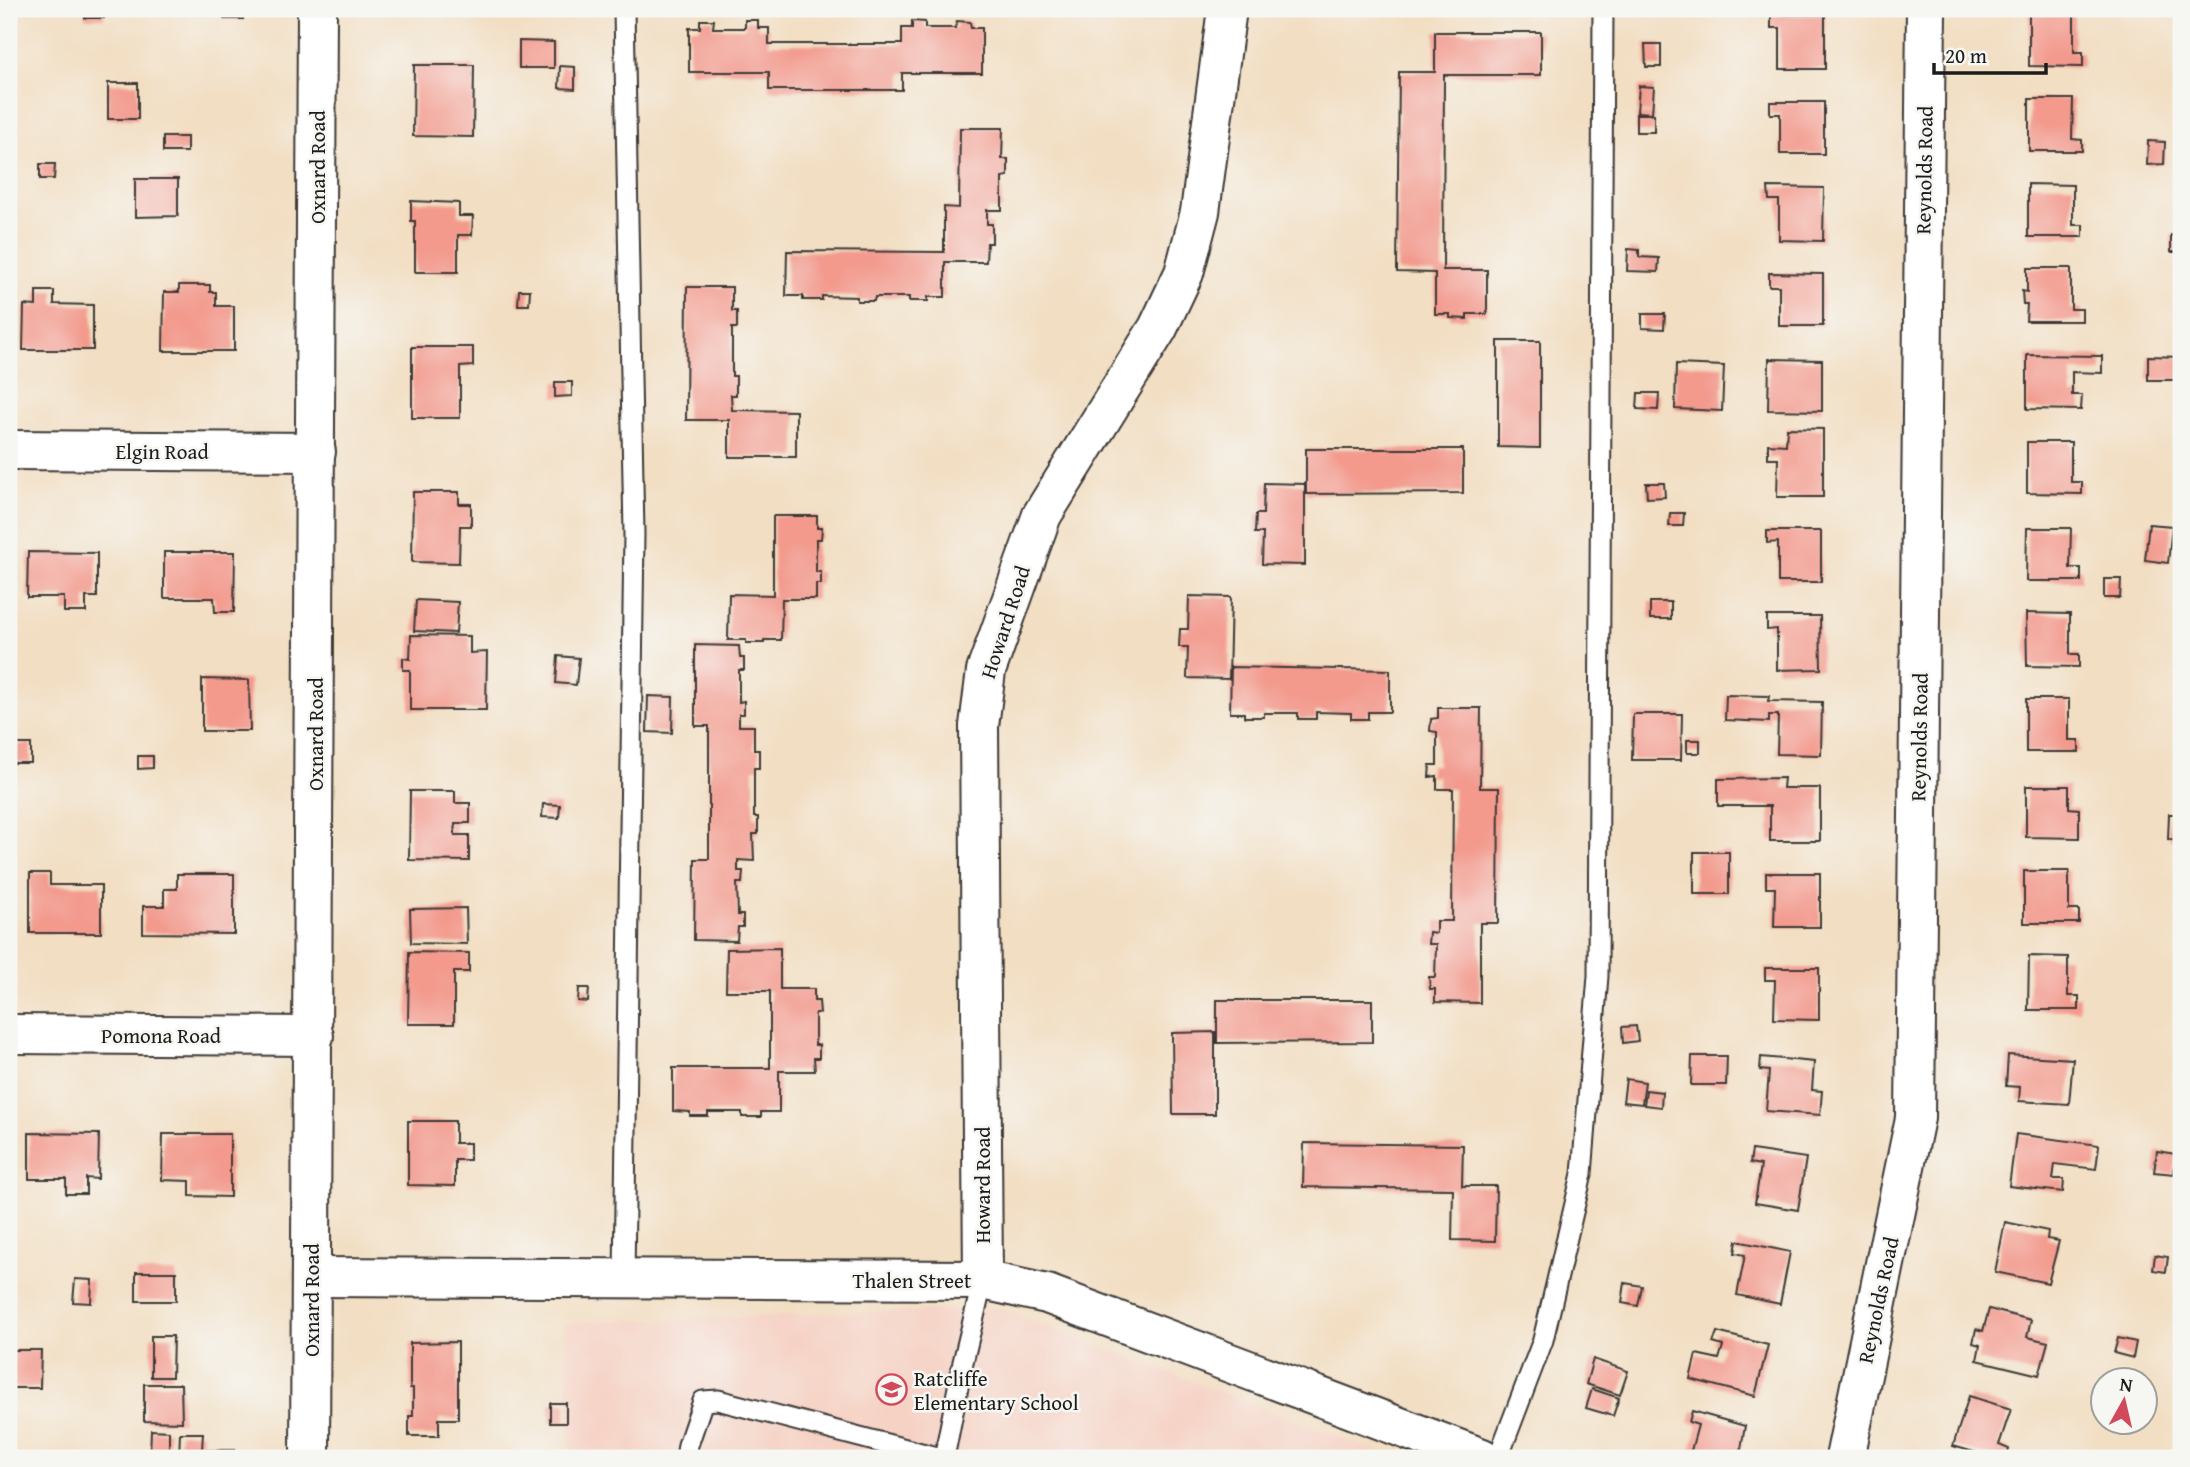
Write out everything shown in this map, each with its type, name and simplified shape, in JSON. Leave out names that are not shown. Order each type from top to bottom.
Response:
[{"type":"street","name":"Oxnard Road","points":[[310,1458],[317,9]]},
{"type":"street","name":"Howard Road","points":[[983,1280],[979,726],[986,671],[1042,515],[1158,328],[1184,273],[1200,212],[1227,9]]},
{"type":"street","name":"Reynolds Road","points":[[1845,1458],[1915,1118],[1926,9]]},
{"type":"street","name":"Elgin Road","points":[[9,450],[316,452]]},
{"type":"street","name":"Pomona Road","points":[[9,1034],[314,1036]]},
{"type":"street","name":"Thalen Street","points":[[312,1277],[983,1280],[1047,1294],[1482,1458]]},
{"type":"lane","points":[[624,9],[634,534],[624,1279]]},
{"type":"lane","points":[[1498,1458],[1543,1340],[1582,1174],[1598,976],[1603,9]]},
{"type":"lane","points":[[686,1458],[703,1401],[718,1400],[942,1458],[983,1280]]},
{"type":"shaded area","name":"Ratcliffe Elementary School","points":[[998,1308],[1394,1458],[570,1458],[565,1323]]},
{"type":"building","points":[[85,9],[104,9],[104,18],[85,18]]},
{"type":"building","points":[[224,9],[243,9],[243,19],[224,19]]},
{"type":"building","points":[[2029,13],[2074,13],[2074,52],[2083,52],[2083,67],[2029,66]]},
{"type":"building","points":[[1771,15],[1825,15],[1825,69],[1780,69],[1780,28],[1771,28]]},
{"type":"building","points":[[700,20],[714,20],[713,28],[745,28],[745,20],[758,20],[758,28],[769,28],[769,44],[902,44],[902,28],[912,28],[912,21],[925,22],[925,28],[956,28],[957,21],[970,22],[971,28],[982,28],[982,73],[902,73],[902,90],[769,90],[769,72],[689,72],[689,28],[700,28]]},
{"type":"building","points":[[1435,32],[1541,32],[1541,75],[1444,75],[1443,270],[1487,270],[1487,314],[1467,314],[1467,319],[1450,318],[1450,314],[1435,314],[1435,273],[1397,272],[1399,72],[1435,72]]},
{"type":"building","points":[[519,41],[554,42],[554,68],[519,68]]},
{"type":"building","points":[[1645,44],[1661,44],[1661,67],[1646,67]]},
{"type":"building","points":[[414,65],[474,65],[473,137],[413,136]]},
{"type":"building","points":[[560,66],[575,67],[575,89],[559,88]]},
{"type":"building","points":[[108,83],[138,83],[138,119],[108,119]]},
{"type":"building","points":[[1639,86],[1654,87],[1652,113],[1637,112]]},
{"type":"building","points":[[2029,99],[2073,99],[2072,139],[2082,140],[2082,151],[2029,151]]},
{"type":"building","points":[[1770,102],[1824,102],[1824,154],[1780,154],[1780,114],[1770,114]]},
{"type":"building","points":[[1636,114],[1654,114],[1654,132],[1636,132]]},
{"type":"building","points":[[960,128],[1003,128],[1002,159],[1008,159],[1008,176],[1002,177],[1002,210],[987,210],[987,224],[992,224],[992,243],[987,243],[986,262],[945,262],[945,297],[928,297],[928,301],[909,301],[909,297],[875,297],[874,301],[857,301],[857,297],[822,296],[822,300],[803,300],[803,296],[786,296],[787,251],[944,252],[944,207],[959,208]]},
{"type":"building","points":[[163,137],[187,137],[187,152],[163,152]]},
{"type":"building","points":[[2148,141],[2165,142],[2164,164],[2147,165]]},
{"type":"building","points":[[40,164],[55,164],[54,179],[40,179]]},
{"type":"building","points":[[135,179],[178,179],[178,216],[135,217]]},
{"type":"building","points":[[2028,184],[2073,185],[2073,225],[2083,225],[2083,237],[2028,237]]},
{"type":"building","points":[[1768,187],[1824,188],[1823,241],[1779,240],[1779,200],[1769,200]]},
{"type":"building","points":[[411,201],[459,203],[459,216],[473,216],[472,235],[458,235],[458,272],[415,272],[415,221],[411,221]]},
{"type":"building","points":[[2171,235],[2181,236],[2181,252],[2171,252]]},
{"type":"building","points":[[1628,249],[1639,250],[1639,257],[1659,258],[1658,272],[1627,271]]},
{"type":"building","points":[[2027,268],[2071,268],[2071,309],[2082,309],[2082,321],[2026,321],[2027,304],[2023,304],[2022,291],[2027,292]]},
{"type":"building","points":[[1769,273],[1823,274],[1823,326],[1779,326],[1779,286],[1769,286]]},
{"type":"building","points":[[179,285],[210,285],[210,292],[216,292],[216,306],[234,306],[234,351],[163,351],[164,292],[179,292]]},
{"type":"building","points":[[687,287],[732,287],[732,311],[737,311],[737,328],[732,328],[732,376],[736,376],[736,395],[731,395],[732,410],[796,411],[796,457],[729,457],[729,420],[686,420]]},
{"type":"building","points":[[519,290],[530,290],[529,305],[518,305]]},
{"type":"building","points":[[36,291],[54,291],[54,304],[93,305],[93,350],[23,350],[24,305],[36,306]]},
{"type":"building","points":[[1642,314],[1665,314],[1664,329],[1642,328]]},
{"type":"building","points":[[1498,341],[1540,341],[1540,448],[1498,447]]},
{"type":"building","points":[[412,347],[473,347],[473,366],[460,367],[460,418],[412,418]]},
{"type":"building","points":[[2027,355],[2102,356],[2102,373],[2072,372],[2072,395],[2082,395],[2081,410],[2027,409]]},
{"type":"building","points":[[2148,356],[2181,357],[2181,380],[2148,380]]},
{"type":"building","points":[[1769,359],[1822,360],[1822,411],[1768,410]]},
{"type":"building","points":[[1676,364],[1724,366],[1722,411],[1675,409]]},
{"type":"building","points":[[555,382],[572,382],[572,396],[555,397]]},
{"type":"building","points":[[1638,393],[1659,393],[1658,410],[1637,409]]},
{"type":"building","points":[[1787,428],[1823,429],[1823,497],[1777,497],[1778,458],[1768,458],[1768,444],[1786,445]]},
{"type":"building","points":[[2027,442],[2071,442],[2071,482],[2082,482],[2082,494],[2027,493]]},
{"type":"building","points":[[1306,449],[1463,449],[1463,493],[1306,494]]},
{"type":"building","points":[[1264,483],[1305,484],[1305,565],[1262,564],[1263,533],[1255,533],[1256,514],[1263,514]]},
{"type":"building","points":[[1646,483],[1664,483],[1665,497],[1647,498]]},
{"type":"building","points":[[413,492],[459,492],[459,504],[471,504],[471,526],[460,526],[459,563],[412,562]]},
{"type":"building","points":[[1670,513],[1684,513],[1683,526],[1669,526]]},
{"type":"building","points":[[773,516],[817,516],[817,528],[822,528],[821,539],[816,539],[816,572],[821,572],[821,584],[816,584],[816,599],[782,599],[781,640],[746,643],[746,640],[728,640],[729,594],[773,595]]},
{"type":"building","points":[[2149,524],[2172,526],[2168,563],[2145,560]]},
{"type":"building","points":[[2027,528],[2071,528],[2070,568],[2081,568],[2081,581],[2026,581]]},
{"type":"building","points":[[1767,531],[1821,531],[1821,582],[1778,582],[1778,542],[1767,543]]},
{"type":"building","points":[[28,552],[97,553],[97,597],[86,597],[86,612],[64,612],[64,597],[27,597]]},
{"type":"building","points":[[164,552],[235,552],[234,612],[215,612],[214,598],[164,598]]},
{"type":"building","points":[[2104,579],[2121,579],[2120,598],[2104,598]]},
{"type":"building","points":[[1189,596],[1231,597],[1229,679],[1187,678],[1188,647],[1179,647],[1180,629],[1188,629]]},
{"type":"building","points":[[416,600],[458,602],[456,633],[414,631]]},
{"type":"building","points":[[1650,602],[1671,602],[1671,619],[1650,619]]},
{"type":"building","points":[[2026,613],[2070,614],[2070,654],[2079,654],[2079,667],[2027,666]]},
{"type":"building","points":[[1767,616],[1820,616],[1821,669],[1777,670],[1777,629],[1767,630]]},
{"type":"building","points":[[411,635],[470,636],[470,653],[487,652],[486,710],[410,710],[410,670],[403,670],[403,658],[410,659]]},
{"type":"building","points":[[695,645],[739,646],[740,658],[744,658],[744,670],[739,670],[739,702],[744,701],[744,714],[739,714],[739,726],[754,726],[754,750],[759,750],[759,768],[754,768],[754,817],[758,817],[758,834],[753,834],[754,861],[738,860],[738,871],[743,871],[742,883],[737,883],[738,915],[743,915],[743,927],[738,927],[737,941],[694,940],[695,859],[709,859],[709,726],[695,726]]},
{"type":"building","points":[[558,656],[579,658],[576,685],[556,683]]},
{"type":"building","points":[[1231,667],[1390,670],[1390,712],[1368,712],[1368,719],[1351,719],[1351,713],[1316,712],[1316,719],[1298,719],[1298,713],[1264,713],[1264,717],[1244,717],[1244,713],[1230,713]]},
{"type":"building","points":[[202,679],[249,680],[250,731],[202,731]]},
{"type":"building","points":[[1726,695],[1769,696],[1768,701],[1822,702],[1821,755],[1777,754],[1778,715],[1769,715],[1769,722],[1725,720]]},
{"type":"building","points":[[648,696],[673,697],[672,733],[647,732]]},
{"type":"building","points":[[2026,699],[2069,699],[2069,740],[2079,740],[2079,752],[2026,752]]},
{"type":"building","points":[[1438,708],[1481,708],[1480,788],[1499,788],[1498,923],[1480,923],[1480,1003],[1435,1002],[1435,989],[1430,989],[1429,977],[1435,977],[1436,944],[1428,944],[1429,932],[1436,933],[1436,921],[1452,921],[1453,789],[1437,789],[1437,776],[1429,777],[1430,765],[1437,765],[1437,732],[1430,731],[1431,719],[1438,718]]},
{"type":"building","points":[[1633,714],[1682,714],[1681,760],[1632,760]]},
{"type":"building","points":[[1687,740],[1700,740],[1700,753],[1687,753]]},
{"type":"building","points":[[9,744],[31,744],[31,763],[9,763]]},
{"type":"building","points":[[138,756],[153,756],[153,768],[138,769]]},
{"type":"building","points":[[1784,778],[1783,788],[1820,788],[1820,841],[1770,841],[1770,806],[1718,806],[1718,779]]},
{"type":"building","points":[[2026,786],[2069,786],[2069,808],[2079,809],[2079,838],[2026,837]]},
{"type":"building","points":[[410,791],[455,791],[455,803],[470,803],[470,823],[455,823],[455,835],[469,835],[469,861],[409,860]]},
{"type":"building","points":[[543,804],[560,805],[559,818],[542,817]]},
{"type":"building","points":[[2169,814],[2181,814],[2181,840],[2168,839]]},
{"type":"building","points":[[1694,852],[1729,852],[1729,894],[1694,894]]},
{"type":"building","points":[[2024,871],[2069,871],[2069,910],[2079,910],[2079,923],[2024,923]]},
{"type":"building","points":[[30,873],[50,873],[50,885],[101,885],[101,933],[30,933]]},
{"type":"building","points":[[1766,873],[1820,873],[1820,927],[1774,927],[1775,888],[1766,888]]},
{"type":"building","points":[[177,874],[234,874],[234,934],[143,933],[143,906],[164,906],[164,889],[177,889]]},
{"type":"building","points":[[466,908],[467,944],[411,943],[410,909]]},
{"type":"building","points":[[780,948],[780,989],[814,989],[814,1001],[819,1001],[820,1013],[815,1013],[815,1045],[819,1045],[819,1058],[814,1058],[815,1071],[779,1071],[779,1112],[761,1112],[761,1117],[742,1117],[742,1112],[708,1112],[708,1116],[690,1116],[690,1112],[673,1111],[673,1068],[770,1068],[770,991],[726,991],[727,949]]},
{"type":"building","points":[[409,952],[469,953],[469,972],[454,972],[454,1024],[408,1024]]},
{"type":"building","points":[[2029,956],[2068,957],[2068,996],[2079,996],[2079,1010],[2028,1010]]},
{"type":"building","points":[[1765,968],[1819,968],[1819,1020],[1774,1019],[1775,980],[1765,980]]},
{"type":"building","points":[[579,988],[589,988],[588,1002],[578,1001]]},
{"type":"building","points":[[1217,1000],[1372,1000],[1372,1042],[1217,1043]]},
{"type":"building","points":[[1636,1026],[1638,1041],[1623,1043],[1622,1027]]},
{"type":"building","points":[[1215,1032],[1215,1114],[1173,1114],[1172,1033]]},
{"type":"building","points":[[2008,1055],[2073,1059],[2069,1104],[2019,1101],[2020,1087],[2006,1086]]},
{"type":"building","points":[[1692,1056],[1727,1056],[1726,1085],[1691,1085]]},
{"type":"building","points":[[1761,1057],[1814,1062],[1812,1090],[1822,1091],[1820,1115],[1766,1111],[1769,1071],[1760,1070]]},
{"type":"building","points":[[1626,1079],[1645,1082],[1642,1104],[1623,1102]]},
{"type":"building","points":[[1646,1090],[1662,1092],[1661,1107],[1644,1105]]},
{"type":"building","points":[[408,1121],[455,1121],[455,1143],[470,1143],[470,1160],[455,1160],[455,1186],[408,1185]]},
{"type":"building","points":[[29,1133],[99,1134],[98,1179],[86,1178],[86,1194],[66,1194],[66,1179],[29,1179]]},
{"type":"building","points":[[163,1134],[230,1134],[230,1197],[190,1196],[190,1181],[162,1180]]},
{"type":"building","points":[[2016,1134],[2099,1145],[2096,1169],[2055,1164],[2053,1179],[2064,1179],[2063,1192],[2009,1186]]},
{"type":"building","points":[[1304,1143],[1463,1145],[1462,1186],[1496,1186],[1495,1241],[1452,1240],[1453,1189],[1303,1187]]},
{"type":"building","points":[[1752,1150],[1806,1158],[1798,1210],[1755,1203],[1761,1165],[1750,1163]]},
{"type":"building","points":[[2157,1151],[2176,1154],[2174,1174],[2154,1172]]},
{"type":"building","points":[[2005,1222],[2048,1231],[2047,1239],[2059,1241],[2048,1283],[1995,1272]]},
{"type":"building","points":[[1737,1241],[1790,1252],[1780,1304],[1737,1295],[1745,1255],[1735,1253]]},
{"type":"building","points":[[2155,1255],[2168,1257],[2166,1272],[2153,1270]]},
{"type":"building","points":[[136,1272],[176,1272],[176,1301],[136,1301]]},
{"type":"building","points":[[75,1279],[92,1280],[91,1303],[73,1302]]},
{"type":"building","points":[[1625,1283],[1642,1286],[1638,1306],[1622,1303]]},
{"type":"building","points":[[1989,1309],[2031,1320],[2027,1337],[2048,1342],[2039,1375],[1977,1360],[1980,1345],[1973,1343],[1976,1329],[1983,1331]]},
{"type":"building","points":[[1717,1332],[1768,1345],[1755,1396],[1690,1379],[1696,1354],[1719,1359],[1723,1346],[1713,1343]]},
{"type":"building","points":[[151,1336],[173,1336],[172,1377],[151,1377]]},
{"type":"building","points":[[2118,1338],[2136,1342],[2133,1358],[2114,1353]]},
{"type":"building","points":[[458,1342],[458,1419],[439,1419],[439,1436],[409,1436],[409,1416],[413,1416],[410,1343]]},
{"type":"building","points":[[9,1350],[41,1350],[40,1388],[9,1388]]},
{"type":"building","points":[[1593,1359],[1628,1371],[1620,1395],[1586,1384]]},
{"type":"building","points":[[144,1384],[181,1384],[182,1422],[144,1421]]},
{"type":"building","points":[[1592,1389],[1619,1398],[1613,1416],[1586,1408]]},
{"type":"building","points":[[1969,1396],[2011,1409],[1999,1445],[2009,1449],[2007,1458],[1995,1458],[1953,1446]]},
{"type":"building","points":[[550,1403],[566,1403],[566,1423],[550,1423]]},
{"type":"building","points":[[1692,1411],[1745,1426],[1740,1455],[1737,1454],[1735,1458],[1689,1458],[1698,1425],[1689,1422]]},
{"type":"building","points":[[151,1430],[169,1431],[169,1456],[150,1456]]},
{"type":"building","points":[[180,1433],[203,1433],[202,1450],[235,1450],[235,1458],[179,1458]]},
{"type":"place","name":"Ratcliffe Elementary School","points":[[891,1390]]}]
